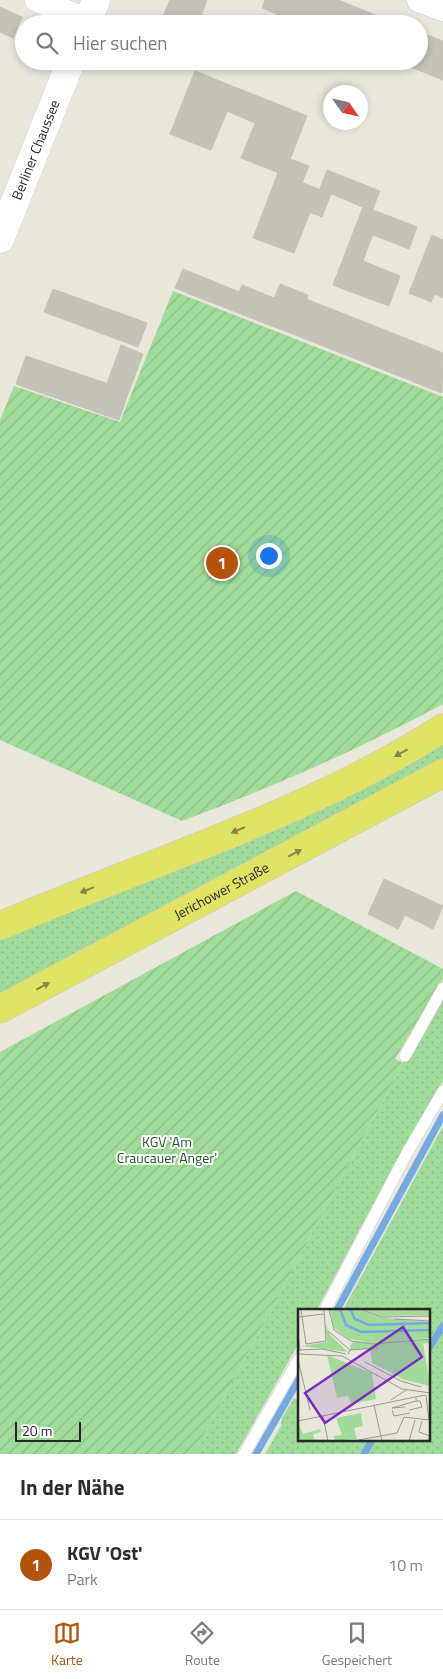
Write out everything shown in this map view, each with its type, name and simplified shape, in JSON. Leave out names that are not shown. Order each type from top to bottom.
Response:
[{"type":"main road","name":"Berliner Chaussee","points":[[0,239],[67,70]]},
{"type":"main road","points":[[0,926],[236,831],[312,798],[385,762],[443,728]]},
{"type":"main road","name":"Jerichower Straße","points":[[0,1009],[443,773]]},
{"type":"street","points":[[37,0],[90,15]]},
{"type":"street","points":[[419,0],[443,9]]},
{"type":"lane","points":[[405,1056],[443,988]]},
{"type":"lane","points":[[326,1309],[443,1091]]},
{"type":"lane","points":[[244,1454],[298,1361]]},
{"type":"green space","points":[[173,291],[443,397],[443,704],[379,737],[314,767],[182,821],[0,740],[0,420],[14,386],[120,422]]},
{"type":"green space","points":[[443,744],[443,760],[0,995],[0,939],[357,792]]},
{"type":"green space","name":"KGV 'Am Craucauer Anger'","points":[[296,891],[443,969],[443,979],[395,1059],[403,1063],[194,1454],[0,1454],[0,1052]]},
{"type":"green space","points":[[443,994],[443,1081],[397,1159],[318,1309],[298,1309],[298,1345],[236,1454],[194,1454],[403,1063]]},
{"type":"green space","points":[[443,1126],[443,1454],[265,1454],[294,1398],[298,1400],[298,1442],[430,1442],[430,1309],[344,1309]]},
{"type":"building","points":[[170,0],[207,0],[201,15],[163,15]]},
{"type":"building","points":[[265,0],[338,0],[376,15],[279,15],[262,8]]},
{"type":"building","points":[[0,7],[18,15],[15,15],[15,33],[13,38],[0,32]]},
{"type":"building","points":[[428,35],[443,41],[443,80],[418,70],[428,70]]},
{"type":"building","points":[[195,71],[237,88],[211,150],[170,134]]},
{"type":"building","points":[[237,88],[265,99],[255,123],[227,111]]},
{"type":"building","points":[[265,99],[307,116],[284,175],[241,158]]},
{"type":"building","points":[[290,159],[309,166],[302,183],[284,175]]},
{"type":"building","points":[[327,170],[380,191],[372,211],[320,189]]},
{"type":"building","points":[[278,173],[331,194],[322,217],[310,212],[314,202],[273,186]]},
{"type":"building","points":[[273,186],[314,202],[294,253],[253,238]]},
{"type":"building","points":[[363,207],[381,213],[351,292],[333,285]]},
{"type":"building","points":[[381,213],[417,227],[409,249],[373,235]]},
{"type":"building","points":[[432,235],[443,240],[443,298],[435,294],[431,302],[409,293]]},
{"type":"building","points":[[363,261],[400,276],[389,306],[351,292]]},
{"type":"building","points":[[183,269],[203,277],[195,296],[175,288]]},
{"type":"building","points":[[203,277],[239,292],[242,285],[274,298],[264,323],[195,296]]},
{"type":"building","points":[[280,284],[308,295],[293,334],[264,323]]},
{"type":"building","points":[[53,289],[147,323],[138,347],[44,312]]},
{"type":"building","points":[[306,299],[443,353],[442,393],[293,334]]},
{"type":"building","points":[[121,345],[143,354],[129,391],[107,383]]},
{"type":"building","points":[[26,356],[129,391],[119,420],[16,384]]},
{"type":"building","points":[[384,879],[443,906],[433,929],[405,915],[398,929],[368,914]]},
{"type":"waterway","points":[[338,1309],[443,1115]]},
{"type":"waterway","points":[[430,1346],[443,1326]]},
{"type":"waterway","points":[[256,1454],[298,1381]]},
{"type":"waterway","points":[[364,1454],[371,1442]]},
{"type":"place","name":"KGV 'Ost'","points":[[222,563]]}]
